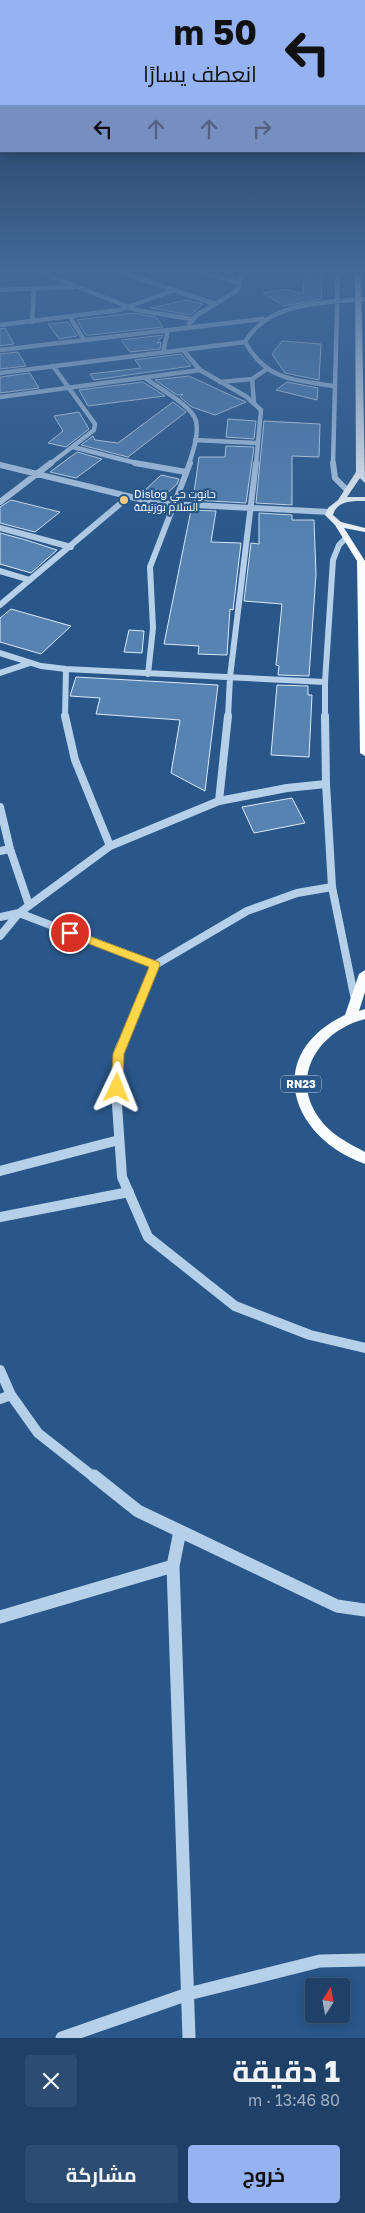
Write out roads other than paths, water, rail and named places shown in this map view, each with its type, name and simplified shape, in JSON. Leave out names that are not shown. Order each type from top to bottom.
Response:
[{"type":"main road","points":[[341,501],[360,472],[362,448],[362,364]]},
{"type":"main road","points":[[360,472],[365,481]]},
{"type":"main road","points":[[365,499],[341,501],[333,506],[329,512],[331,518],[338,524],[346,538],[363,558],[365,753]]},
{"type":"main road","points":[[338,524],[365,530]]},
{"type":"main road","points":[[350,1018],[365,974]]},
{"type":"main road","name":"RN23","points":[[365,1014],[350,1018],[328,1028],[310,1046],[301,1071],[301,1095],[314,1122],[337,1145],[365,1158]]},
{"type":"street","points":[[0,373],[68,364]]},
{"type":"street","points":[[195,364],[200,370],[254,402],[261,410],[249,508],[246,558],[230,678],[228,726],[220,801]]},
{"type":"street","points":[[261,364],[267,370],[333,386]]},
{"type":"street","points":[[334,364],[332,469],[335,478],[347,490]]},
{"type":"street","points":[[0,502],[92,433],[95,427],[67,389],[53,366]]},
{"type":"street","points":[[0,397],[200,370]]},
{"type":"street","points":[[220,382],[252,379],[267,370]]},
{"type":"street","points":[[145,378],[193,414],[197,426],[195,440],[175,505],[150,563],[148,589],[152,599],[153,643],[148,674]]},
{"type":"street","points":[[252,379],[254,402]]},
{"type":"street","points":[[195,440],[258,443]]},
{"type":"street","points":[[73,447],[153,468],[186,472]]},
{"type":"street","points":[[0,465],[127,498],[175,505],[329,512]]},
{"type":"street","points":[[0,605],[127,498]]},
{"type":"street","points":[[0,528],[71,547]]},
{"type":"street","points":[[346,538],[334,554],[324,682],[326,784],[332,887],[355,1000]]},
{"type":"street","points":[[0,570],[30,580]]},
{"type":"street","points":[[0,653],[30,663],[66,669],[324,682]]},
{"type":"street","points":[[0,673],[30,663]]},
{"type":"street","points":[[66,669],[63,695],[67,735],[110,846]]},
{"type":"street","points":[[0,936],[19,913],[110,846],[220,801],[287,788],[326,784]]},
{"type":"street","points":[[0,807],[10,849],[29,905]]},
{"type":"street","points":[[0,851],[10,849]]},
{"type":"street","points":[[332,887],[297,893],[247,911],[155,965],[118,1054],[117,1105],[119,1140],[122,1177],[148,1237],[235,1306],[310,1334],[365,1348]]},
{"type":"street","points":[[0,917],[19,913],[155,965]]},
{"type":"street","points":[[0,1171],[119,1140]]},
{"type":"street","points":[[0,1217],[129,1192]]},
{"type":"street","points":[[0,1370],[6,1397],[38,1433],[138,1511],[337,1606],[365,1610]]},
{"type":"street","points":[[180,1531],[173,1566],[188,2038]]},
{"type":"street","points":[[0,1617],[173,1566]]},
{"type":"street","points":[[62,2038],[188,1994],[320,1961],[365,1960]]},
{"type":"place","name":"Dislog حانوت حي السلام بوزنيقة","points":[[124,500]]}]
